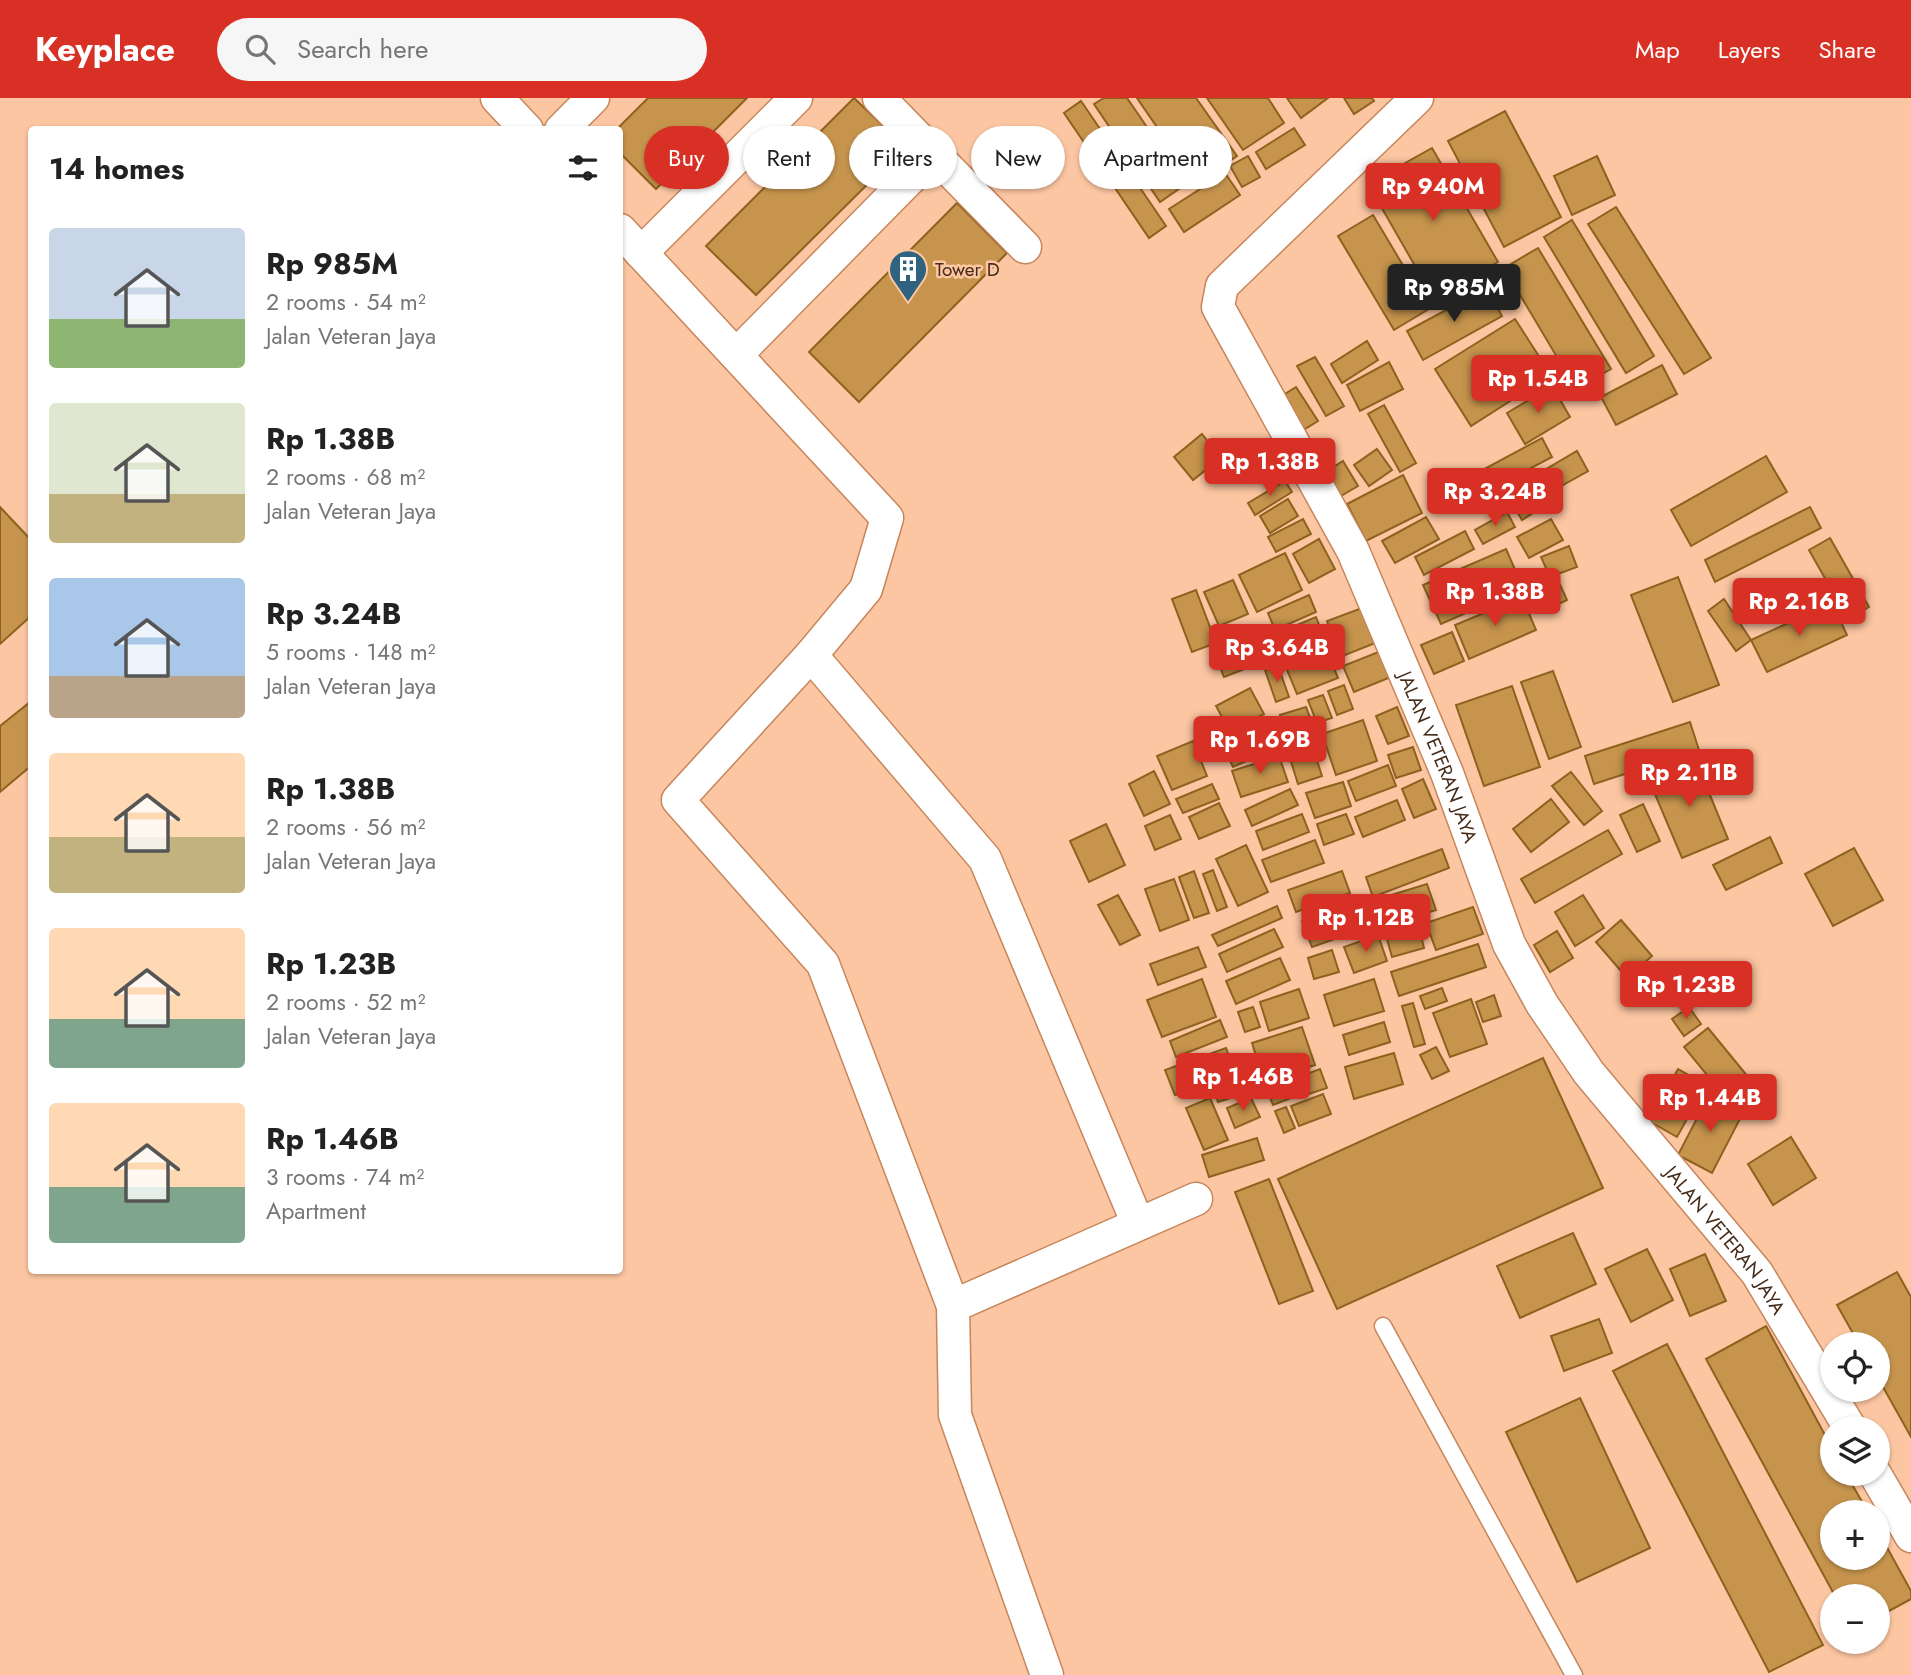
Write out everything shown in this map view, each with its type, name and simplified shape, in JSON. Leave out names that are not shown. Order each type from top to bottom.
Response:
[{"type":"street","points":[[497,98],[523,126]]},
{"type":"street","points":[[565,126],[593,98]]},
{"type":"street","points":[[641,253],[796,98]]},
{"type":"street","points":[[879,98],[906,126]]},
{"type":"street","name":"JALAN VETERAN JAYA","points":[[1417,98],[1222,286],[1219,307],[1353,551],[1447,773],[1509,944],[1542,1004],[1590,1073],[1758,1273],[1843,1416]]},
{"type":"street","points":[[957,178],[1025,247]]},
{"type":"street","points":[[737,354],[900,189]]},
{"type":"street","points":[[623,233],[887,518],[866,589],[811,655],[678,800],[823,964],[953,1307],[955,1415],[1047,1675]]},
{"type":"street","points":[[811,655],[985,859],[1138,1224]]},
{"type":"street","points":[[953,1307],[1196,1199]]},
{"type":"street","points":[[1882,1486],[1911,1536]]},
{"type":"lane","points":[[1383,1326],[1574,1675]]},
{"type":"building","points":[[648,98],[747,98],[719,126],[644,126],[644,177],[623,156],[623,126],[620,126]]},
{"type":"building","points":[[854,98],[883,126],[849,126],[849,189],[863,189],[756,295],[706,246],[763,189],[835,189],[835,126],[826,126]]},
{"type":"building","points":[[1104,98],[1127,98],[1146,126],[1109,126],[1094,104]]},
{"type":"building","points":[[1137,98],[1196,98],[1216,126],[1156,126]]},
{"type":"building","points":[[1207,98],[1268,98],[1284,123],[1243,150],[1232,134],[1232,126],[1226,126]]},
{"type":"building","points":[[1287,98],[1328,98],[1301,118]]},
{"type":"building","points":[[1344,98],[1372,98],[1374,101],[1354,114]]},
{"type":"building","points":[[1081,101],[1098,126],[1079,126],[1079,135],[1064,113]]},
{"type":"building","points":[[1505,111],[1561,217],[1504,247],[1448,141]]},
{"type":"building","points":[[1294,128],[1305,145],[1266,169],[1256,152]]},
{"type":"building","points":[[1432,148],[1498,262],[1434,299],[1368,184]]},
{"type":"building","points":[[1248,156],[1260,177],[1242,187],[1232,165]]},
{"type":"building","points":[[1597,156],[1615,195],[1572,215],[1554,176]]},
{"type":"building","points":[[1232,183],[1240,195],[1184,232],[1169,209],[1200,189],[1232,189]]},
{"type":"building","points":[[1116,189],[1141,189],[1166,226],[1149,238]]},
{"type":"building","points":[[1151,189],[1179,189],[1160,202]]},
{"type":"building","name":"Tower D","points":[[957,203],[1007,253],[859,402],[809,352]]},
{"type":"building","points":[[1616,207],[1711,358],[1684,374],[1588,224]]},
{"type":"building","points":[[1373,215],[1429,309],[1394,330],[1338,236]]},
{"type":"building","points":[[1572,220],[1654,356],[1626,373],[1544,237]]},
{"type":"building","points":[[1538,248],[1611,369],[1576,389],[1504,268]]},
{"type":"building","points":[[1487,288],[1502,316],[1423,360],[1407,331]]},
{"type":"building","points":[[1515,319],[1551,375],[1471,426],[1435,369]]},
{"type":"building","points":[[1367,341],[1378,360],[1342,383],[1331,364]]},
{"type":"building","points":[[1315,357],[1344,406],[1326,416],[1297,366]]},
{"type":"building","points":[[1389,362],[1403,389],[1360,411],[1347,385]]},
{"type":"building","points":[[1662,365],[1677,394],[1616,425],[1601,397]]},
{"type":"building","points":[[1552,386],[1570,417],[1525,444],[1507,413]]},
{"type":"building","points":[[1296,387],[1318,421],[1302,431],[1280,397]]},
{"type":"building","points":[[1384,405],[1416,463],[1400,472],[1368,414]]},
{"type":"building","points":[[1202,434],[1221,458],[1193,480],[1174,457]]},
{"type":"building","points":[[1542,438],[1552,457],[1447,512],[1438,494]]},
{"type":"building","points":[[1377,449],[1392,470],[1369,486],[1354,465]]},
{"type":"building","points":[[1577,451],[1588,471],[1547,494],[1536,475]]},
{"type":"building","points":[[1766,456],[1787,492],[1691,546],[1671,510]]},
{"type":"building","points":[[1343,461],[1358,486],[1341,496],[1326,472]]},
{"type":"building","points":[[1403,475],[1422,513],[1366,541],[1347,504]]},
{"type":"building","points":[[1523,480],[1541,508],[1522,520],[1505,491]]},
{"type":"building","points":[[1285,481],[1292,492],[1255,515],[1248,503]]},
{"type":"building","points":[[1288,499],[1298,516],[1270,533],[1260,516]]},
{"type":"building","points":[[0,507],[28,537],[28,619],[0,644]]},
{"type":"building","points":[[1810,507],[1821,528],[1715,582],[1705,560]]},
{"type":"building","points":[[1507,512],[1515,527],[1483,544],[1475,530]]},
{"type":"building","points":[[1426,517],[1439,539],[1395,563],[1382,541]]},
{"type":"building","points":[[1303,519],[1311,534],[1276,552],[1268,537]]},
{"type":"building","points":[[1551,519],[1563,540],[1529,558],[1517,537]]},
{"type":"building","points":[[1465,531],[1474,549],[1424,575],[1415,557]]},
{"type":"building","points":[[1830,538],[1869,607],[1848,619],[1809,550]]},
{"type":"building","points":[[1319,539],[1335,569],[1309,583],[1293,554]]},
{"type":"building","points":[[1569,546],[1577,567],[1550,577],[1541,557]]},
{"type":"building","points":[[1506,549],[1523,588],[1441,624],[1423,585]]},
{"type":"building","points":[[1285,553],[1302,590],[1257,612],[1239,575]]},
{"type":"building","points":[[1556,576],[1567,600],[1544,611],[1533,587]]},
{"type":"building","points":[[1678,577],[1719,685],[1673,702],[1631,595]]},
{"type":"building","points":[[1233,580],[1248,614],[1219,626],[1204,592]]},
{"type":"building","points":[[1196,590],[1216,643],[1192,652],[1172,599]]},
{"type":"building","points":[[1309,595],[1316,612],[1275,630],[1268,613]]},
{"type":"building","points":[[1522,597],[1536,630],[1469,659],[1455,625]]},
{"type":"building","points":[[1724,599],[1751,640],[1736,651],[1708,611]]},
{"type":"building","points":[[1832,603],[1847,635],[1767,672],[1751,640]]},
{"type":"building","points":[[1370,605],[1383,640],[1340,657],[1327,621]]},
{"type":"building","points":[[1316,617],[1321,630],[1278,648],[1273,635]]},
{"type":"building","points":[[1262,625],[1273,658],[1253,665],[1242,632]]},
{"type":"building","points":[[1452,632],[1464,661],[1434,674],[1421,645]]},
{"type":"building","points":[[1240,642],[1250,667],[1224,677],[1214,652]]},
{"type":"building","points":[[1326,649],[1338,678],[1297,694],[1285,665]]},
{"type":"building","points":[[1381,651],[1391,677],[1354,692],[1343,666]]},
{"type":"building","points":[[1278,666],[1289,697],[1276,702],[1265,670]]},
{"type":"building","points":[[1553,671],[1581,747],[1549,759],[1521,682]]},
{"type":"building","points":[[1344,685],[1353,709],[1337,715],[1328,691]]},
{"type":"building","points":[[1512,686],[1540,767],[1484,786],[1456,705]]},
{"type":"building","points":[[1250,688],[1264,714],[1230,732],[1216,706]]},
{"type":"building","points":[[1323,695],[1332,718],[1317,723],[1308,700]]},
{"type":"building","points":[[28,704],[28,768],[0,792],[0,726]]},
{"type":"building","points":[[1306,707],[1315,731],[1289,741],[1280,715]]},
{"type":"building","points":[[1397,707],[1409,736],[1388,744],[1376,716]]},
{"type":"building","points":[[1363,720],[1377,761],[1336,775],[1322,734]]},
{"type":"building","points":[[1690,722],[1699,750],[1594,784],[1585,756]]},
{"type":"building","points":[[1271,724],[1280,746],[1233,767],[1223,746]]},
{"type":"building","points":[[1193,741],[1207,776],[1172,790],[1157,756]]},
{"type":"building","points":[[1312,745],[1322,776],[1298,784],[1288,752]]},
{"type":"building","points":[[1413,747],[1421,770],[1396,778],[1388,755]]},
{"type":"building","points":[[1279,756],[1288,782],[1241,797],[1232,771]]},
{"type":"building","points":[[1696,761],[1728,839],[1682,858],[1649,780]]},
{"type":"building","points":[[1388,765],[1396,786],[1356,801],[1348,781]]},
{"type":"building","points":[[1154,771],[1170,804],[1144,816],[1129,784]]},
{"type":"building","points":[[1571,772],[1602,811],[1584,825],[1552,786]]},
{"type":"building","points":[[1423,779],[1436,809],[1414,818],[1402,789]]},
{"type":"building","points":[[1343,782],[1351,806],[1315,818],[1306,793]]},
{"type":"building","points":[[1212,784],[1219,799],[1183,813],[1176,799]]},
{"type":"building","points":[[1290,789],[1298,805],[1252,826],[1245,810]]},
{"type":"building","points":[[1551,799],[1569,822],[1531,852],[1513,829]]},
{"type":"building","points":[[1397,800],[1405,820],[1363,837],[1355,817]]},
{"type":"building","points":[[1219,803],[1230,826],[1199,839],[1189,817]]},
{"type":"building","points":[[1643,804],[1660,841],[1637,852],[1620,815]]},
{"type":"building","points":[[1302,814],[1309,832],[1263,850],[1256,831]]},
{"type":"building","points":[[1346,814],[1354,834],[1324,845],[1317,824]]},
{"type":"building","points":[[1170,815],[1181,839],[1155,850],[1145,826]]},
{"type":"building","points":[[1106,824],[1125,865],[1089,882],[1070,841]]},
{"type":"building","points":[[1608,830],[1622,854],[1535,903],[1521,879]]},
{"type":"building","points":[[1770,837],[1782,863],[1726,890],[1713,865]]},
{"type":"building","points":[[1315,840],[1324,863],[1271,882],[1262,860]]},
{"type":"building","points":[[1246,845],[1268,892],[1238,906],[1216,859]]},
{"type":"building","points":[[1854,848],[1883,900],[1833,926],[1805,874]]},
{"type":"building","points":[[1442,849],[1449,868],[1373,897],[1366,877]]},
{"type":"building","points":[[1213,870],[1227,907],[1217,911],[1203,874]]},
{"type":"building","points":[[1194,871],[1209,913],[1194,918],[1179,877]]},
{"type":"building","points":[[1342,871],[1350,893],[1296,912],[1288,890]]},
{"type":"building","points":[[1174,879],[1189,920],[1160,931],[1145,889]]},
{"type":"building","points":[[1427,884],[1436,910],[1380,927],[1372,901]]},
{"type":"building","points":[[1118,895],[1140,935],[1120,945],[1098,905]]},
{"type":"building","points":[[1583,895],[1604,928],[1575,946],[1555,912]]},
{"type":"building","points":[[1360,900],[1369,927],[1312,947],[1302,921]]},
{"type":"building","points":[[1277,906],[1282,918],[1218,946],[1212,935]]},
{"type":"building","points":[[1473,907],[1483,934],[1436,950],[1426,923]]},
{"type":"building","points":[[1621,920],[1652,956],[1627,978],[1596,942]]},
{"type":"building","points":[[1418,923],[1424,948],[1392,957],[1385,932]]},
{"type":"building","points":[[1274,929],[1283,947],[1227,972],[1219,954]]},
{"type":"building","points":[[1557,931],[1573,958],[1550,972],[1534,945]]},
{"type":"building","points":[[1378,935],[1387,961],[1354,973],[1344,947]]},
{"type":"building","points":[[1478,944],[1486,967],[1399,996],[1391,972]]},
{"type":"building","points":[[1198,947],[1206,967],[1158,985],[1150,964]]},
{"type":"building","points":[[1332,950],[1339,972],[1314,979],[1308,958]]},
{"type":"building","points":[[1280,958],[1290,980],[1236,1004],[1226,981]]},
{"type":"building","points":[[1202,979],[1216,1017],[1162,1037],[1147,1000]]},
{"type":"building","points":[[1374,979],[1384,1011],[1334,1026],[1324,995]]},
{"type":"building","points":[[1442,988],[1447,1001],[1425,1009],[1420,996]]},
{"type":"building","points":[[1299,989],[1309,1018],[1269,1031],[1260,1002]]},
{"type":"building","points":[[1494,995],[1501,1016],[1483,1022],[1476,1002]]},
{"type":"building","points":[[1471,999],[1487,1044],[1450,1057],[1433,1013]]},
{"type":"building","points":[[1413,1003],[1425,1044],[1414,1047],[1402,1006]]},
{"type":"building","points":[[1253,1007],[1260,1027],[1245,1032],[1238,1012]]},
{"type":"building","points":[[1689,1007],[1701,1024],[1684,1036],[1672,1019]]},
{"type":"building","points":[[1220,1020],[1227,1037],[1176,1057],[1170,1041]]},
{"type":"building","points":[[1384,1022],[1390,1042],[1349,1055],[1343,1035]]},
{"type":"building","points":[[1302,1027],[1315,1065],[1264,1081],[1252,1043]]},
{"type":"building","points":[[1708,1028],[1753,1083],[1730,1103],[1684,1047]]},
{"type":"building","points":[[1436,1047],[1449,1071],[1432,1079],[1420,1055]]},
{"type":"building","points":[[1226,1048],[1235,1072],[1175,1095],[1165,1070]]},
{"type":"building","points":[[1394,1053],[1403,1084],[1354,1099],[1345,1067]]},
{"type":"building","points":[[1543,1058],[1603,1188],[1337,1309],[1278,1179]]},
{"type":"building","points":[[1320,1069],[1327,1088],[1303,1096],[1296,1078]]},
{"type":"building","points":[[1678,1069],[1706,1085],[1677,1137],[1649,1121]]},
{"type":"building","points":[[1238,1078],[1243,1094],[1218,1102],[1213,1087]]},
{"type":"building","points":[[1287,1079],[1294,1097],[1273,1105],[1266,1087]]},
{"type":"building","points":[[1323,1094],[1331,1114],[1299,1126],[1291,1106]]},
{"type":"building","points":[[1709,1095],[1743,1113],[1712,1173],[1678,1155]]},
{"type":"building","points":[[1210,1098],[1228,1140],[1204,1150],[1186,1108]]},
{"type":"building","points":[[1251,1098],[1260,1117],[1235,1128],[1227,1108]]},
{"type":"building","points":[[1286,1107],[1295,1128],[1284,1133],[1275,1111]]},
{"type":"building","points":[[1791,1137],[1816,1178],[1773,1205],[1748,1164]]},
{"type":"building","points":[[1257,1138],[1264,1160],[1209,1177],[1202,1155]]},
{"type":"building","points":[[1269,1179],[1313,1291],[1279,1304],[1235,1192]]},
{"type":"building","points":[[1573,1233],[1596,1284],[1520,1318],[1497,1266]]},
{"type":"building","points":[[1647,1249],[1673,1300],[1631,1322],[1605,1269]]},
{"type":"building","points":[[1705,1254],[1726,1301],[1690,1316],[1670,1269]]},
{"type":"building","points":[[1897,1272],[1911,1297],[1911,1437],[1890,1399],[1890,1332],[1852,1332],[1837,1305]]},
{"type":"building","points":[[1599,1319],[1612,1353],[1564,1371],[1551,1336]]},
{"type":"building","points":[[1766,1326],[1820,1426],[1820,1486],[1853,1486],[1861,1500],[1820,1500],[1820,1568],[1706,1359]]},
{"type":"building","points":[[1667,1344],[1820,1639],[1820,1646],[1769,1672],[1613,1371]]},
{"type":"building","points":[[1580,1398],[1650,1548],[1577,1582],[1506,1432]]},
{"type":"building","points":[[1890,1553],[1911,1591],[1911,1599],[1890,1610],[1890,1584],[1828,1584],[1821,1570],[1890,1570]]},
{"type":"place","name":"Tower D","points":[[908,303]]}]
